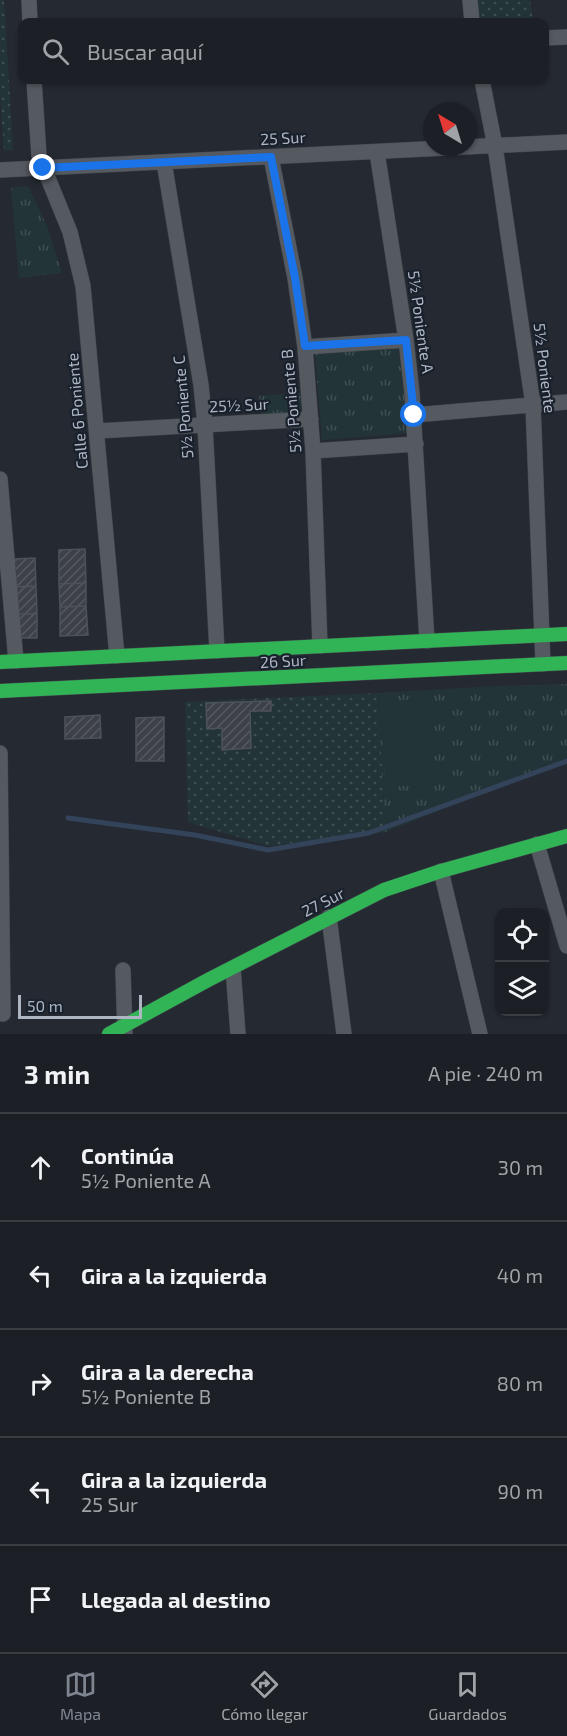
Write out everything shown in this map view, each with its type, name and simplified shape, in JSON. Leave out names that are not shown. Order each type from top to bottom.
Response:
[{"type":"street","points":[[29,0],[30,18]]},
{"type":"street","points":[[470,0],[472,18]]},
{"type":"street","points":[[549,38],[567,37]]},
{"type":"street","name":"Calle 6 Poniente","points":[[34,84],[39,156],[70,232],[80,271],[97,431],[111,666]]},
{"type":"street","name":"5½ Poniente","points":[[483,84],[495,146],[533,405],[543,664]]},
{"type":"street","name":"25 Sur","points":[[0,170],[567,142]]},
{"type":"street","name":"5½ Poniente A","points":[[377,152],[406,340],[414,415],[427,641]]},
{"type":"street","name":"5½ Poniente B","points":[[271,157],[295,278],[305,346],[313,451],[320,646]]},
{"type":"street","name":"5½ Poniente C","points":[[164,162],[195,345],[205,425],[217,651]]},
{"type":"street","points":[[305,346],[406,340]]},
{"type":"street","points":[[414,415],[567,402]]},
{"type":"street","name":"25½ Sur","points":[[97,431],[310,419]]},
{"type":"street","points":[[313,451],[416,444]]},
{"type":"street","points":[[0,479],[16,661]]},
{"type":"street","name":"26 Sur","points":[[0,662],[111,666],[217,651],[567,634]]},
{"type":"street","name":"26 Sur","points":[[0,692],[567,663]]},
{"type":"street","points":[[89,687],[111,666]]},
{"type":"street","points":[[0,753],[3,1014]]},
{"type":"street","name":"27 Sur","points":[[109,1034],[125,1030],[233,968],[384,890],[441,871],[567,836]]},
{"type":"street","points":[[537,844],[567,946]]},
{"type":"street","points":[[441,871],[480,1034]]},
{"type":"street","points":[[329,917],[344,1034]]},
{"type":"street","points":[[233,968],[238,1034]]},
{"type":"street","points":[[123,970],[125,1030]]},
{"type":"green space","points":[[0,0],[4,0],[13,150],[4,151],[0,92]]},
{"type":"green space","points":[[478,0],[530,0],[532,18],[480,18]]},
{"type":"green space","points":[[28,186],[47,226],[62,273],[19,278],[11,188]]},
{"type":"green space","points":[[398,348],[411,433],[322,440],[315,354]]},
{"type":"green space","points":[[301,393],[301,413],[261,414],[259,396]]},
{"type":"green space","points":[[567,684],[567,759],[385,832],[378,693]]},
{"type":"green space","points":[[378,693],[384,806],[567,759],[385,832],[268,846],[188,822],[185,702]]},
{"type":"green space","points":[[427,698],[434,784],[386,787],[379,702]]},
{"type":"building","points":[[85,549],[86,583],[59,584],[59,550]]},
{"type":"building","points":[[35,558],[36,586],[14,587],[13,559]]},
{"type":"building","points":[[86,583],[86,606],[60,607],[59,584]]},
{"type":"building","points":[[36,586],[37,614],[16,614],[14,587]]},
{"type":"building","points":[[86,606],[88,635],[60,636],[60,607]]},
{"type":"building","points":[[16,614],[37,614],[37,638],[16,638]]},
{"type":"building","points":[[271,701],[271,711],[250,711],[251,748],[222,750],[222,728],[207,729],[206,703]]},
{"type":"building","points":[[100,715],[101,738],[65,739],[65,717]]},
{"type":"building","points":[[164,717],[164,761],[136,761],[136,718]]},
{"type":"waterway","points":[[68,818],[195,835],[268,850],[369,833],[567,761]]},
{"type":"traffic: fast","points":[[0,662],[567,634]]},
{"type":"traffic: fast","points":[[0,691],[567,663]]},
{"type":"traffic: fast","points":[[109,1034],[208,980],[384,890],[441,871],[567,836]]},
{"type":"route","points":[[43,168],[271,157],[295,278],[305,346],[406,340],[414,415]]}]
